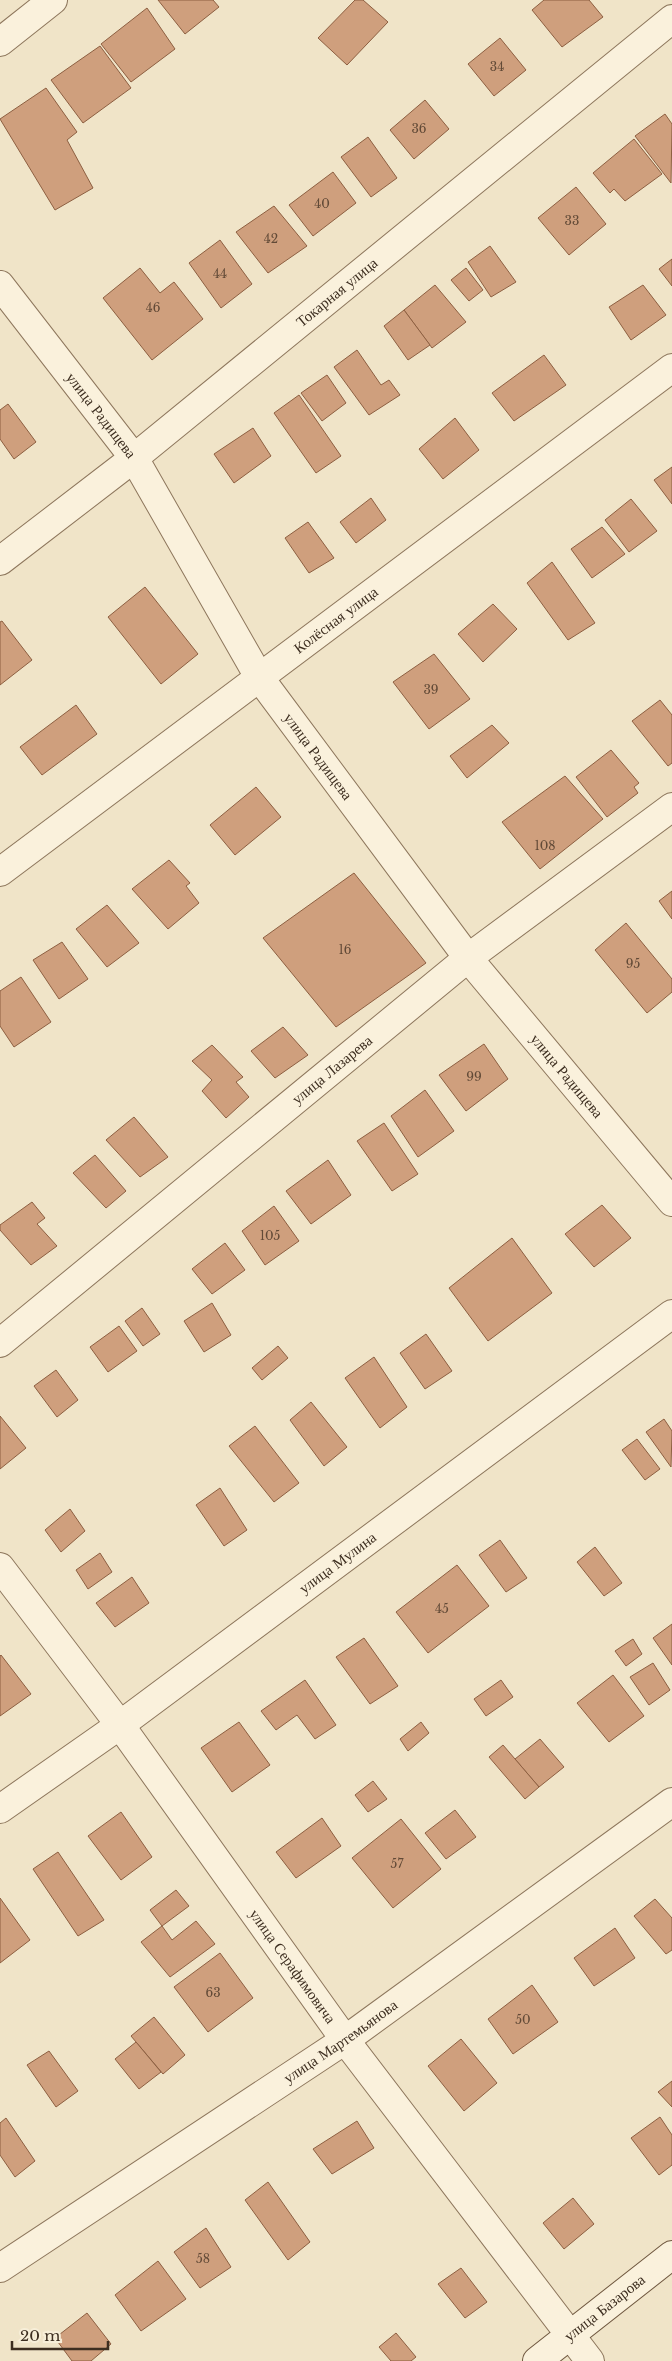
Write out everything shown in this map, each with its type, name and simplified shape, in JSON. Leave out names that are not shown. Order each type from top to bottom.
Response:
[{"type":"street","points":[[0,42],[53,0]]},
{"type":"street","name":"Токарная улица","points":[[0,561],[134,458],[672,20]]},
{"type":"street","name":"улица Радищева","points":[[0,285],[134,458],[260,677],[468,958],[672,1202]]},
{"type":"street","name":"Колёсная улица","points":[[0,872],[672,368]]},
{"type":"street","name":"улица Лазарева","points":[[0,1343],[468,958],[672,807]]},
{"type":"street","name":"улица Мулина","points":[[0,1809],[120,1725],[672,1314]]},
{"type":"street","name":"улица Серафимовича","points":[[0,1567],[120,1725],[346,2040],[590,2361]]},
{"type":"street","name":"улица Мартемьянова","points":[[0,2268],[346,2040],[672,1802]]},
{"type":"street","name":"улица Базарова","points":[[537,2361],[672,2255]]},
{"type":"building","points":[[158,0],[213,0],[219,7],[185,34]]},
{"type":"building","points":[[355,0],[363,0],[388,22],[347,65],[318,38]]},
{"type":"building","points":[[544,0],[589,0],[603,17],[562,47],[532,10]]},
{"type":"building","points":[[147,8],[175,49],[131,82],[101,44]]},
{"type":"building","points":[[500,38],[526,70],[494,96],[468,64]]},
{"type":"building","points":[[100,46],[131,88],[83,123],[51,80]]},
{"type":"building","points":[[46,88],[77,132],[67,140],[93,188],[55,210],[0,119]]},
{"type":"building","points":[[425,100],[449,129],[414,159],[390,130]]},
{"type":"building","points":[[665,114],[672,124],[671,183],[635,136]]},
{"type":"building","points":[[368,137],[397,178],[371,197],[341,157]]},
{"type":"building","points":[[634,139],[662,174],[625,201],[614,189],[610,193],[593,173]]},
{"type":"building","points":[[333,172],[356,203],[313,236],[289,205]]},
{"type":"building","points":[[576,187],[606,224],[569,255],[538,218]]},
{"type":"building","points":[[274,206],[307,246],[268,273],[236,232]]},
{"type":"building","points":[[220,240],[252,284],[221,308],[189,263]]},
{"type":"building","points":[[490,246],[516,282],[491,297],[468,262]]},
{"type":"building","points":[[672,259],[672,286],[659,269]]},
{"type":"building","points":[[140,268],[160,293],[174,282],[203,319],[152,360],[103,298]]},
{"type":"building","points":[[466,268],[483,290],[469,301],[451,280]]},
{"type":"building","points":[[435,285],[466,322],[432,348],[404,310]]},
{"type":"building","points":[[643,285],[666,315],[631,340],[609,307]]},
{"type":"building","points":[[404,310],[430,345],[408,360],[384,326]]},
{"type":"building","points":[[357,350],[381,385],[389,380],[400,395],[369,415],[334,367]]},
{"type":"building","points":[[544,355],[566,385],[514,421],[492,393]]},
{"type":"building","points":[[327,375],[346,403],[322,421],[301,393]]},
{"type":"building","points":[[299,395],[341,456],[316,473],[274,413]]},
{"type":"building","points":[[8,404],[36,442],[14,459],[0,439],[0,410]]},
{"type":"building","points":[[455,418],[479,450],[443,479],[419,449]]},
{"type":"building","points":[[253,428],[271,456],[234,483],[214,454]]},
{"type":"building","points":[[672,467],[672,504],[654,480]]},
{"type":"building","points":[[371,498],[386,520],[356,543],[340,522]]},
{"type":"building","points":[[631,499],[657,531],[629,552],[605,520]]},
{"type":"building","points":[[308,522],[334,558],[309,573],[285,538]]},
{"type":"building","points":[[602,527],[625,554],[592,578],[571,549]]},
{"type":"building","points":[[552,562],[595,623],[568,640],[527,583]]},
{"type":"building","points":[[145,587],[198,654],[161,684],[108,617]]},
{"type":"building","points":[[493,604],[517,629],[483,662],[458,634]]},
{"type":"building","points":[[2,621],[32,660],[0,685],[0,622]]},
{"type":"building","points":[[434,654],[470,699],[429,729],[393,682]]},
{"type":"building","points":[[660,700],[672,715],[672,763],[668,766],[632,721]]},
{"type":"building","points":[[76,705],[97,734],[42,775],[20,747]]},
{"type":"building","points":[[492,725],[509,743],[467,778],[450,756]]},
{"type":"building","points":[[611,750],[639,783],[634,787],[638,793],[607,817],[576,777]]},
{"type":"building","points":[[565,776],[603,819],[540,869],[502,822]]},
{"type":"building","points":[[256,787],[281,817],[235,855],[210,825]]},
{"type":"building","points":[[169,860],[190,883],[186,886],[199,903],[168,929],[132,889]]},
{"type":"building","points":[[354,873],[426,963],[336,1027],[263,938]]},
{"type":"building","points":[[672,891],[672,919],[659,901]]},
{"type":"building","points":[[107,905],[139,943],[107,967],[76,929]]},
{"type":"building","points":[[626,923],[672,979],[672,992],[647,1013],[595,950]]},
{"type":"building","points":[[62,942],[88,979],[59,999],[33,960]]},
{"type":"building","points":[[21,977],[51,1022],[14,1047],[0,1026],[0,991]]},
{"type":"building","points":[[283,1027],[308,1055],[275,1078],[251,1051]]},
{"type":"building","points":[[484,1044],[508,1079],[466,1111],[439,1075]]},
{"type":"building","points":[[212,1045],[243,1077],[236,1082],[249,1097],[226,1118],[202,1091],[212,1080],[192,1061]]},
{"type":"building","points":[[425,1090],[454,1131],[418,1157],[391,1116]]},
{"type":"building","points":[[134,1117],[168,1157],[140,1177],[106,1140]]},
{"type":"building","points":[[384,1123],[418,1174],[392,1191],[357,1141]]},
{"type":"building","points":[[95,1155],[126,1191],[106,1208],[73,1173]]},
{"type":"building","points":[[328,1160],[351,1195],[311,1224],[286,1191]]},
{"type":"building","points":[[32,1202],[45,1218],[37,1224],[57,1246],[31,1265],[0,1230],[0,1225]]},
{"type":"building","points":[[602,1205],[631,1238],[594,1267],[565,1234]]},
{"type":"building","points":[[274,1206],[299,1241],[265,1265],[242,1231]]},
{"type":"building","points":[[512,1238],[552,1293],[488,1341],[449,1288]]},
{"type":"building","points":[[225,1243],[245,1270],[212,1294],[192,1269]]},
{"type":"building","points":[[212,1303],[231,1335],[204,1352],[184,1321]]},
{"type":"building","points":[[142,1308],[160,1334],[143,1346],[125,1321]]},
{"type":"building","points":[[119,1326],[137,1351],[108,1372],[90,1347]]},
{"type":"building","points":[[426,1334],[452,1371],[425,1389],[400,1353]]},
{"type":"building","points":[[278,1346],[288,1358],[262,1380],[252,1368]]},
{"type":"building","points":[[374,1357],[407,1407],[380,1428],[345,1378]]},
{"type":"building","points":[[56,1370],[78,1400],[57,1417],[34,1386]]},
{"type":"building","points":[[311,1402],[347,1447],[324,1466],[290,1420]]},
{"type":"building","points":[[0,1416],[26,1448],[0,1469]]},
{"type":"building","points":[[664,1419],[672,1431],[671,1467],[646,1432]]},
{"type":"building","points":[[255,1426],[299,1483],[274,1502],[229,1446]]},
{"type":"building","points":[[637,1439],[660,1469],[645,1480],[622,1450]]},
{"type":"building","points":[[220,1488],[247,1530],[224,1546],[196,1505]]},
{"type":"building","points":[[70,1509],[85,1531],[61,1552],[45,1530]]},
{"type":"building","points":[[500,1540],[527,1578],[506,1592],[479,1555]]},
{"type":"building","points":[[595,1547],[622,1583],[604,1596],[577,1562]]},
{"type":"building","points":[[100,1553],[112,1572],[88,1589],[76,1570]]},
{"type":"building","points":[[457,1565],[489,1606],[428,1653],[396,1612]]},
{"type":"building","points":[[132,1577],[149,1603],[115,1627],[96,1603]]},
{"type":"building","points":[[672,1624],[672,1665],[653,1638]]},
{"type":"building","points":[[364,1638],[398,1686],[370,1704],[336,1657]]},
{"type":"building","points":[[633,1639],[642,1654],[626,1666],[615,1651]]},
{"type":"building","points":[[0,1656],[31,1694],[0,1716]]},
{"type":"building","points":[[653,1663],[670,1690],[649,1705],[630,1677]]},
{"type":"building","points":[[613,1675],[644,1716],[609,1742],[577,1703]]},
{"type":"building","points":[[305,1680],[336,1725],[315,1739],[297,1715],[276,1730],[261,1711]]},
{"type":"building","points":[[501,1680],[513,1697],[486,1716],[474,1699]]},
{"type":"building","points":[[239,1722],[270,1765],[232,1792],[201,1748]]},
{"type":"building","points":[[421,1722],[429,1733],[408,1751],[400,1739]]},
{"type":"building","points":[[540,1739],[564,1767],[539,1787],[515,1759]]},
{"type":"building","points":[[503,1745],[539,1787],[525,1799],[489,1757]]},
{"type":"building","points":[[373,1781],[387,1799],[368,1812],[355,1795]]},
{"type":"building","points":[[455,1810],[476,1837],[446,1859],[425,1833]]},
{"type":"building","points":[[121,1812],[152,1857],[121,1880],[88,1836]]},
{"type":"building","points":[[322,1818],[341,1846],[296,1878],[276,1852]]},
{"type":"building","points":[[401,1819],[441,1869],[393,1908],[352,1858]]},
{"type":"building","points":[[58,1852],[104,1920],[78,1936],[33,1869]]},
{"type":"building","points":[[176,1890],[189,1906],[162,1926],[150,1910]]},
{"type":"building","points":[[0,1898],[30,1940],[0,1963]]},
{"type":"building","points":[[655,1899],[672,1918],[672,1950],[666,1954],[634,1916]]},
{"type":"building","points":[[196,1921],[215,1944],[170,1977],[141,1942],[162,1926],[172,1940]]},
{"type":"building","points":[[615,1928],[635,1958],[594,1986],[574,1958]]},
{"type":"building","points":[[220,1953],[253,1998],[208,2032],[174,1987]]},
{"type":"building","points":[[532,1985],[558,2022],[513,2054],[488,2019]]},
{"type":"building","points":[[154,2017],[185,2055],[163,2074],[131,2036]]},
{"type":"building","points":[[461,2039],[497,2083],[464,2111],[428,2066]]},
{"type":"building","points":[[136,2042],[161,2072],[139,2089],[115,2059]]},
{"type":"building","points":[[49,2051],[78,2091],[56,2107],[27,2065]]},
{"type":"building","points":[[672,2081],[672,2107],[658,2092]]},
{"type":"building","points":[[660,2117],[672,2135],[672,2165],[659,2175],[631,2138]]},
{"type":"building","points":[[6,2118],[35,2161],[15,2177],[0,2155],[0,2123]]},
{"type":"building","points":[[357,2121],[374,2148],[332,2174],[313,2149]]},
{"type":"building","points":[[268,2182],[310,2242],[288,2260],[245,2200]]},
{"type":"building","points":[[573,2198],[594,2224],[564,2249],[543,2223]]},
{"type":"building","points":[[206,2228],[231,2267],[200,2288],[174,2252]]},
{"type":"building","points":[[158,2261],[186,2299],[141,2331],[115,2295]]},
{"type":"building","points":[[461,2268],[487,2302],[465,2318],[438,2284]]},
{"type":"building","points":[[87,2313],[111,2344],[91,2361],[72,2361],[55,2338]]},
{"type":"building","points":[[396,2333],[416,2357],[411,2361],[391,2361],[379,2347]]}]
